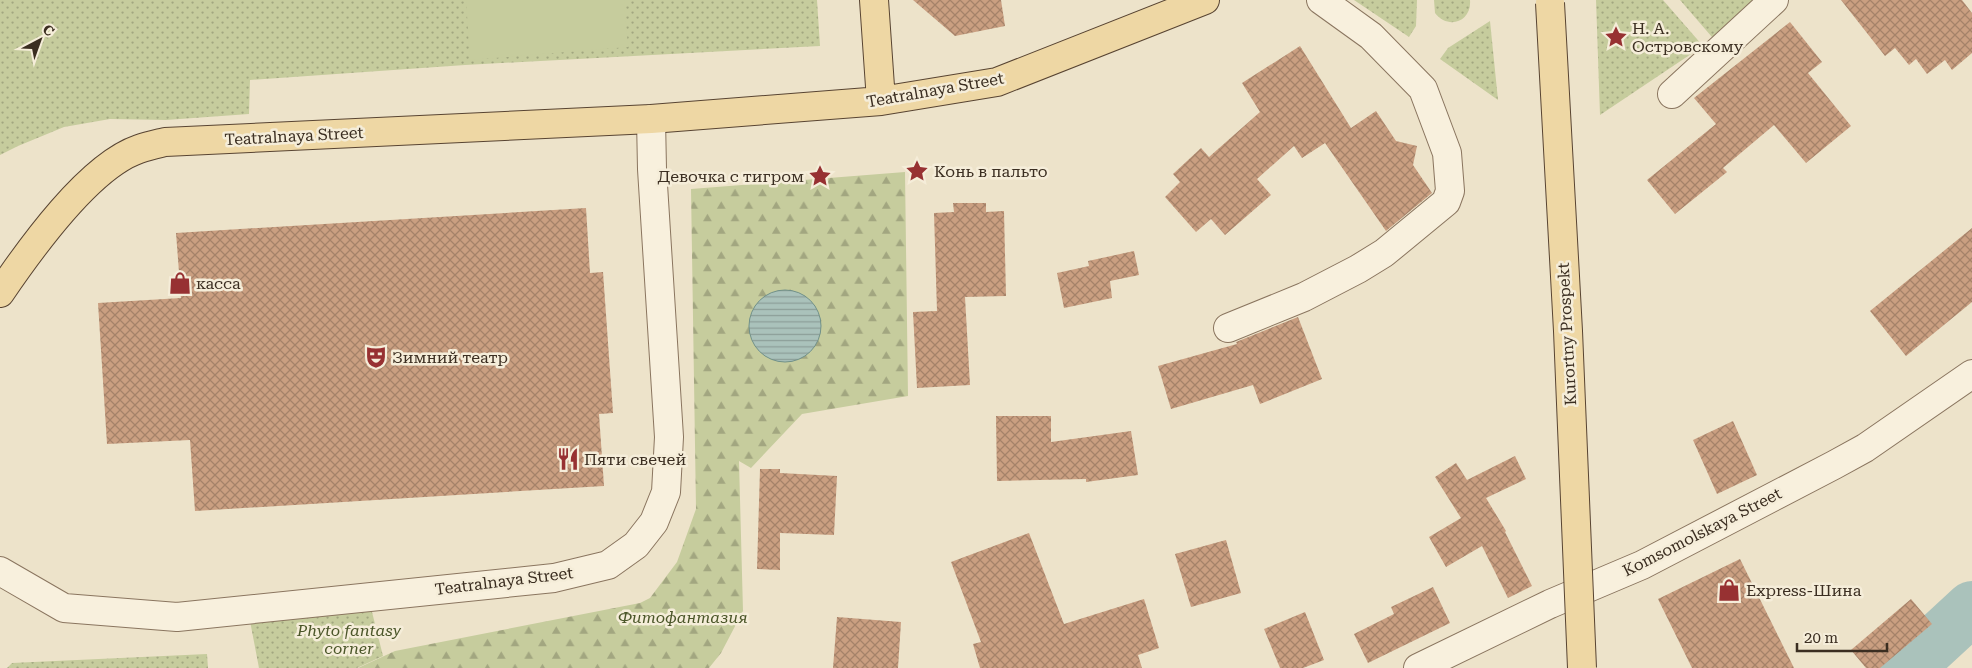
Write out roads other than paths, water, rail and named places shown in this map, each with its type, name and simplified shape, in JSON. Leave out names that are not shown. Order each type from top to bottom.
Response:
[{"type":"main road","points":[[874,0],[881,101]]},
{"type":"main road","name":"Teatralnaya Street","points":[[0,292],[30,250],[94,178],[110,165],[138,149],[165,142],[651,118],[881,101],[998,82],[1205,0]]},
{"type":"main road","name":"Kurortny Prospekt","points":[[1550,2],[1568,331],[1582,668]]},
{"type":"street","points":[[1228,328],[1304,297],[1384,254],[1446,202],[1450,191],[1448,153],[1423,89],[1371,36],[1322,0]]},
{"type":"street","points":[[1672,94],[1774,0]]},
{"type":"street","name":"Teatralnaya Street","points":[[0,571],[64,608],[177,617],[554,578],[608,565],[636,545],[654,522],[666,492],[669,437],[652,169],[651,118]]},
{"type":"street","name":"Komsomolskaya Street","points":[[1418,668],[1550,604],[1642,565],[1834,465],[1865,448],[1972,374]]},
{"type":"water","points":[[785,290],[805,296],[815,306],[821,326],[815,346],[805,356],[785,362],[765,356],[755,346],[749,326],[755,306],[765,296]]},
{"type":"waterway","points":[[1907,668],[1972,608]]},
{"type":"place","name":"Н. А. Островскому","points":[[1616,37]]},
{"type":"place","name":"Конь в пальто","points":[[917,171]]},
{"type":"place","name":"Девочка с тигром","points":[[820,176]]},
{"type":"place","name":"касса","points":[[180,283]]},
{"type":"place","name":"Зимний театр","points":[[376,357]]},
{"type":"place","name":"Пяти свечей","points":[[568,459]]},
{"type":"place","name":"Express-Шина","points":[[1729,590]]},
{"type":"park label","name":"Фитофантазия","points":[[683,617]]},
{"type":"park label","name":"Phyto fantasy corner","points":[[349,639]]}]
